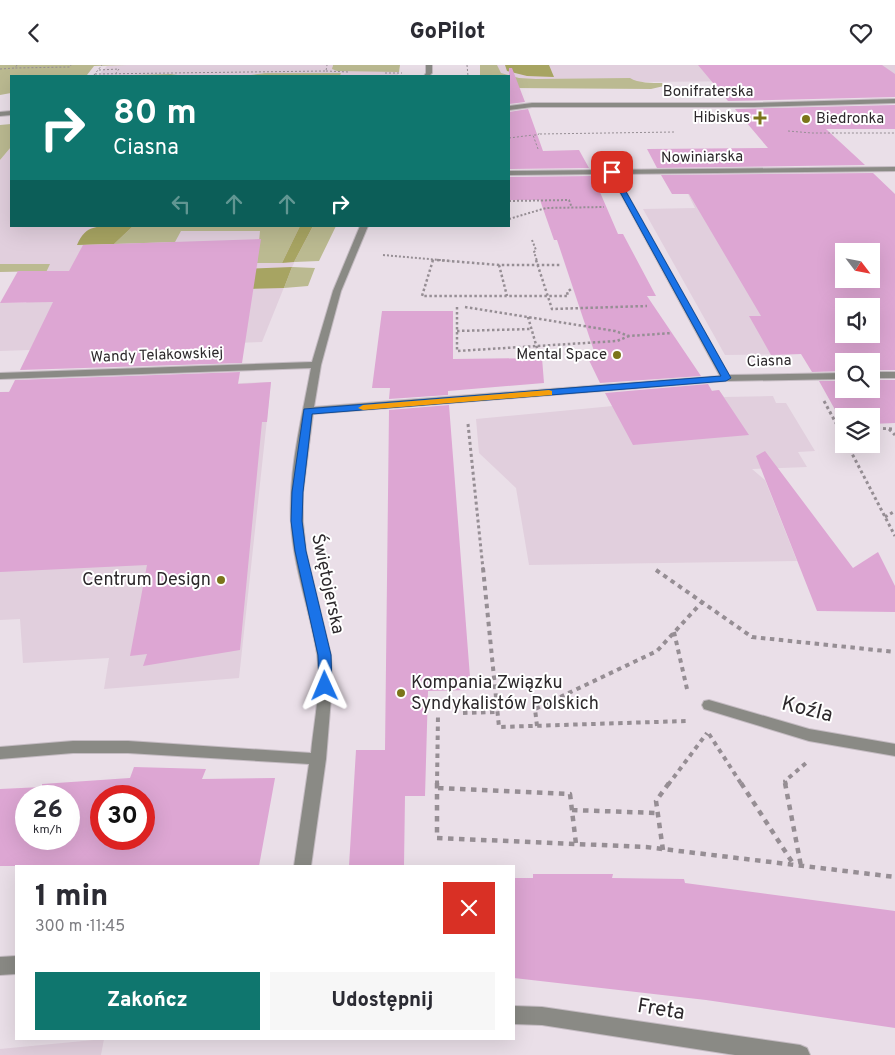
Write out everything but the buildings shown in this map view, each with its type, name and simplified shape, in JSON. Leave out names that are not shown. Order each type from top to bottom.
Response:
[{"type":"street","points":[[428,75],[430,65]]},
{"type":"street","name":"Bonifraterska","points":[[510,101],[532,105]]},
{"type":"street","name":"Bonifraterska","points":[[510,108],[532,105],[895,102]]},
{"type":"street","name":"Nowiniarska","points":[[510,173],[895,169]]},
{"type":"street","points":[[612,172],[726,378]]},
{"type":"street","name":"Świętojerska","points":[[303,865],[318,759],[325,686],[324,655],[300,551],[297,492],[307,411],[316,365],[337,291],[364,227]]},
{"type":"street","name":"Wandy Telakowskiej","points":[[0,376],[316,365]]},
{"type":"street","points":[[880,375],[895,375]]},
{"type":"street","name":"Ciasna","points":[[307,411],[726,378],[835,376]]},
{"type":"street","name":"Koźla","points":[[709,705],[809,735],[895,750]]},
{"type":"street","points":[[0,753],[73,747],[128,747],[318,759]]},
{"type":"street","points":[[0,966],[15,965]]},
{"type":"street","name":"Freta","points":[[515,1015],[542,1016],[800,1055]]},
{"type":"path","points":[[15,68],[18,65]]},
{"type":"path","points":[[0,69],[70,67],[71,65]]},
{"type":"path","points":[[95,74],[102,65]]},
{"type":"path","points":[[326,71],[327,65]]},
{"type":"path","points":[[99,69],[119,69],[116,73]]},
{"type":"path","points":[[217,72],[222,69]]},
{"type":"path","points":[[95,74],[349,72]]},
{"type":"path","points":[[385,73],[402,73]]},
{"type":"path","points":[[538,128],[540,134]]},
{"type":"path","points":[[786,131],[895,133]]},
{"type":"path","points":[[510,138],[519,138],[518,135],[540,134],[674,132]]},
{"type":"path","points":[[820,133],[824,137]]},
{"type":"path","points":[[533,135],[538,150]]},
{"type":"path","points":[[510,202],[569,200],[572,208]]},
{"type":"path","points":[[510,219],[546,208],[611,207]]},
{"type":"path","points":[[532,240],[552,309],[647,306]]},
{"type":"path","points":[[383,255],[499,265],[562,265]]},
{"type":"path","points":[[432,259],[422,296],[548,296],[568,295],[567,292],[571,289]]},
{"type":"path","points":[[499,265],[507,296]]},
{"type":"path","points":[[458,307],[458,351],[617,341],[629,336],[677,333]]},
{"type":"path","points":[[465,307],[615,331],[629,336]]},
{"type":"path","points":[[528,317],[539,355]]},
{"type":"path","points":[[457,331],[531,329]]},
{"type":"path","points":[[822,396],[835,422]]},
{"type":"path","points":[[468,420],[499,727],[694,721]]},
{"type":"path","points":[[880,428],[895,429]]},
{"type":"path","points":[[889,429],[895,435]]},
{"type":"path","points":[[852,453],[895,536]]},
{"type":"path","points":[[885,517],[895,511]]},
{"type":"path","points":[[656,570],[752,637],[895,652]]},
{"type":"path","points":[[538,726],[535,709],[657,651],[702,602]]},
{"type":"path","points":[[674,632],[688,694]]},
{"type":"path","points":[[463,713],[498,712]]},
{"type":"path","points":[[438,713],[437,838],[663,850],[895,877]]},
{"type":"path","points":[[706,723],[707,732],[794,865]]},
{"type":"path","points":[[663,850],[656,801],[707,732]]},
{"type":"path","points":[[801,866],[785,781],[816,754],[809,735]]},
{"type":"path","points":[[438,788],[570,794],[576,844]]},
{"type":"path","points":[[572,810],[657,813]]},
{"type":"shaded area","points":[[333,65],[332,67],[399,68],[398,75],[265,73],[251,75],[101,75],[101,72],[107,66]]},
{"type":"shaded area","points":[[480,65],[895,65],[895,80],[510,83],[510,75],[480,75]]},
{"type":"shaded area","points":[[505,65],[549,65],[554,77],[527,76],[507,71]]},
{"type":"shaded area","points":[[10,148],[10,227],[312,227],[293,265],[262,342],[0,351],[0,303],[26,303],[41,271],[0,272],[0,160]]},
{"type":"shaded area","points":[[875,192],[895,353],[725,355],[643,209],[695,208],[688,194]]},
{"type":"shaded area","points":[[132,227],[114,244],[77,245],[85,233],[94,228]]},
{"type":"shaded area","points":[[300,227],[312,227],[294,262],[282,263]]},
{"type":"shaded area","points":[[292,267],[284,288],[240,289],[245,269]]},
{"type":"shaded area","points":[[271,382],[239,678],[104,689],[109,658],[23,663],[20,619],[0,620],[0,392]]},
{"type":"shaded area","points":[[719,390],[724,397],[773,396],[776,403],[786,403],[815,451],[798,452],[807,467],[752,469],[765,480],[797,561],[529,565],[516,488],[479,453],[476,419],[613,406],[608,399]]},
{"type":"shaded area","points":[[104,1040],[101,1055],[0,1055],[0,1049]]},
{"type":"green space","points":[[0,65],[126,65],[94,66],[87,75],[10,75],[10,93],[0,95]]},
{"type":"green space","points":[[333,65],[400,65],[399,72],[337,71],[332,69]]},
{"type":"green space","points":[[480,65],[497,65],[501,73],[508,75],[480,75]]},
{"type":"green space","points":[[265,73],[341,73],[340,75],[251,75]]},
{"type":"green space","points":[[171,74],[178,75],[134,75]]},
{"type":"green space","points":[[510,76],[536,79],[630,78],[641,82],[662,83],[664,86],[651,89],[510,88]]},
{"type":"green space","points":[[10,124],[10,148],[0,160],[0,125]]},
{"type":"green space","points":[[132,227],[300,227],[282,263],[257,263],[260,231],[181,231],[175,242],[114,244]]},
{"type":"green space","points":[[312,227],[336,227],[319,261],[294,262]]},
{"type":"green space","points":[[0,264],[50,264],[32,302],[41,271],[0,272]]},
{"type":"green space","points":[[292,267],[315,268],[308,286],[284,288]]},
{"type":"slow traffic","points":[[363,408],[549,393]]},
{"type":"place","name":"Hibiskus","points":[[760,118]]},
{"type":"place","name":"Biedronka","points":[[806,119]]},
{"type":"place","name":"Mental Space","points":[[617,355]]},
{"type":"place","name":"Centrum Design","points":[[221,580]]},
{"type":"place","name":"Kompania Związku Syndykalistów Polskich","points":[[401,693]]},
{"type":"route","points":[[325,686],[324,655],[300,551],[297,521],[297,492],[307,411],[726,378],[612,172]]}]
